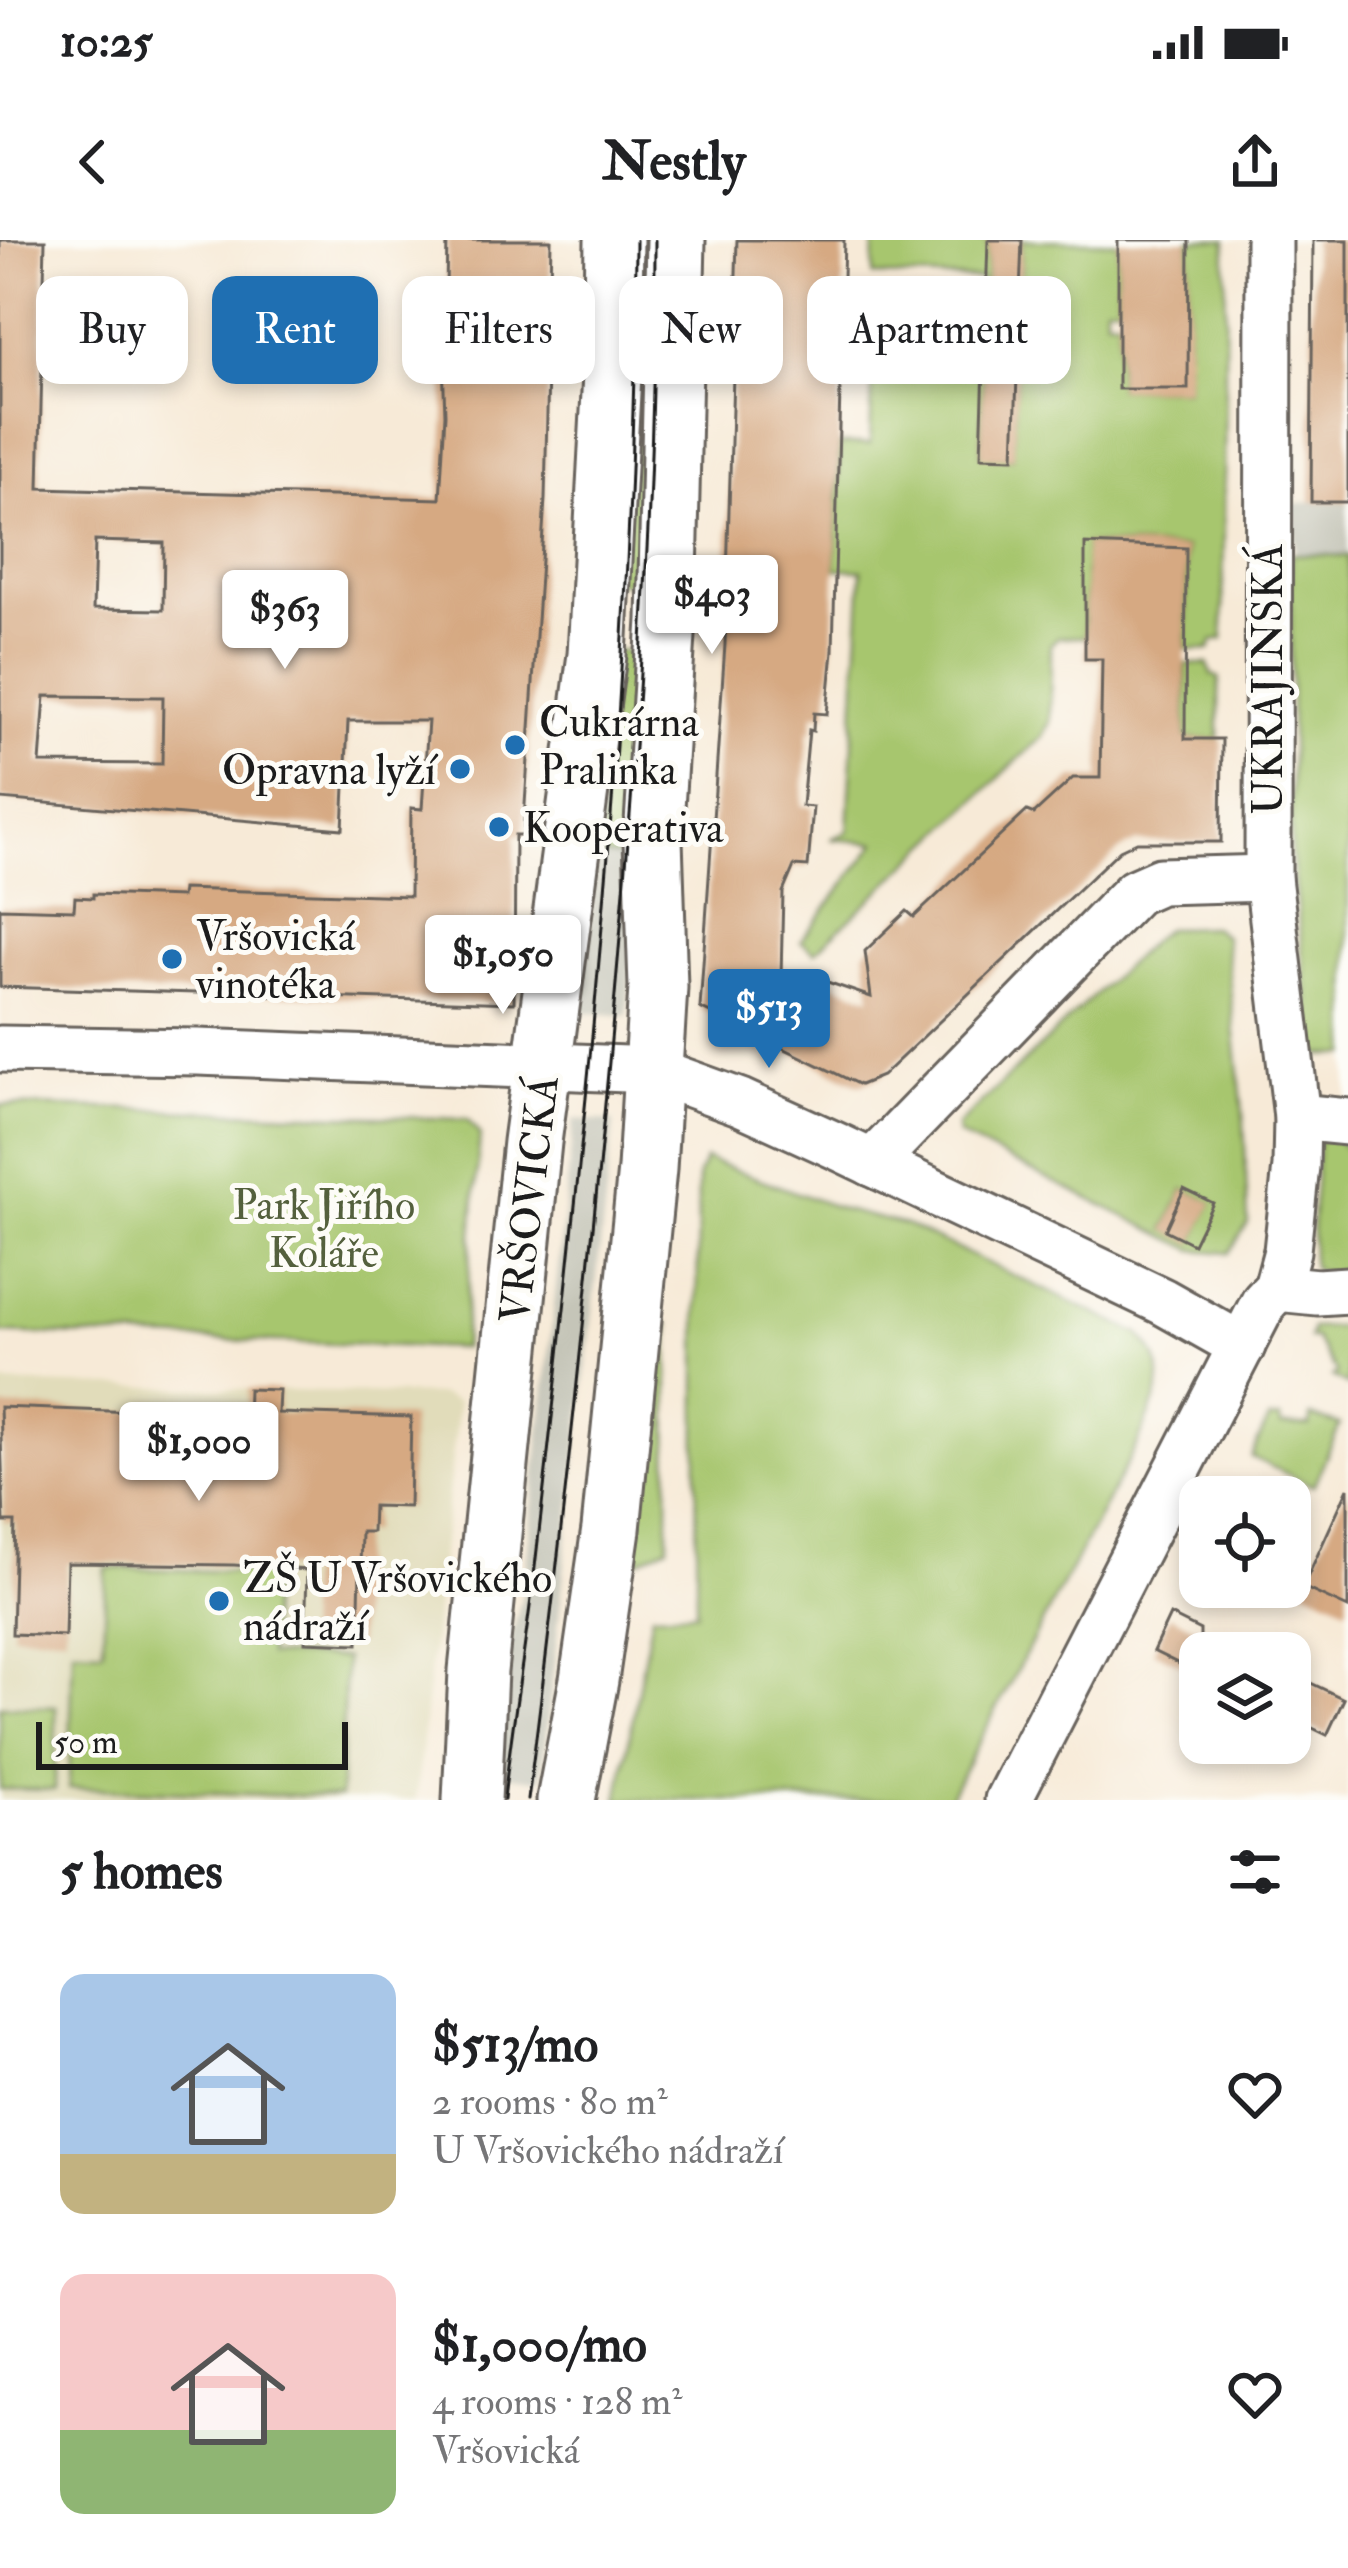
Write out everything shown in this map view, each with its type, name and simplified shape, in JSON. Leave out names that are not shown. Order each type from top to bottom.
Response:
[{"type":"main road","name":"VRŠOVICKÁ","points":[[472,1800],[481,1648],[532,1142],[600,615],[614,240]]},
{"type":"main road","points":[[566,1800],[590,1680],[611,1528],[644,1212],[658,987],[653,839],[668,620],[676,240]]},
{"type":"main road","points":[[600,615],[668,620]]},
{"type":"street","name":"UKRAJINSKÁ","points":[[1008,1800],[1264,1302],[1277,1288],[1291,1222],[1297,1117],[1268,878],[1269,240]]},
{"type":"street","points":[[872,1163],[1135,892],[1160,881],[1268,878]]},
{"type":"street","points":[[0,1049],[652,1070],[724,1096],[872,1163],[1162,1301],[1242,1346]]},
{"type":"street","points":[[1297,1117],[1348,1122]]},
{"type":"street","points":[[1277,1288],[1348,1290]]},
{"type":"shaded area","points":[[1348,502],[1348,795],[1300,583],[1289,504]]},
{"type":"shaded area","points":[[598,855],[636,858],[638,868],[627,1016],[580,1012]]},
{"type":"shaded area","points":[[574,1119],[614,1122],[541,1780],[495,1774],[511,1639],[523,1592]]},
{"type":"shaded area","name":"ZŠ U Vršovického nádraží","points":[[0,1383],[441,1395],[458,1402],[416,1800],[0,1800]]},
{"type":"green space","points":[[628,240],[666,240],[665,276],[627,276]]},
{"type":"green space","points":[[874,240],[988,240],[987,276],[873,276]]},
{"type":"green space","points":[[1022,240],[1118,242],[1118,305],[1106,305],[1106,318],[1118,319],[1118,388],[1187,389],[1189,240],[1226,240],[1223,639],[1213,641],[1209,650],[1186,649],[1186,548],[1086,544],[1085,637],[1058,637],[1051,644],[1050,722],[1043,736],[815,952],[801,941],[876,843],[831,839],[848,832],[862,570],[835,569],[840,444],[870,444],[872,384],[983,384],[981,456],[1013,458],[1016,384],[1071,384],[1071,276],[1021,276]]},
{"type":"green space","points":[[623,384],[661,384],[654,585],[616,582]]},
{"type":"green space","points":[[1291,554],[1348,556],[1348,1055],[1314,1055],[1291,856]]},
{"type":"green space","points":[[614,650],[651,653],[636,858],[598,855]]},
{"type":"green space","points":[[1186,664],[1208,664],[1211,674],[1219,678],[1219,739],[1185,739]]},
{"type":"green space","points":[[1213,927],[1225,937],[1244,1123],[1248,1223],[1229,1253],[1194,1250],[958,1135],[957,1126],[1166,928]],"holes":[[[1184,1189],[1212,1203],[1193,1243],[1165,1229]]]},
{"type":"green space","name":"Park Jiřího Koláře","points":[[0,1105],[467,1119],[480,1135],[463,1348],[0,1333]]},
{"type":"green space","points":[[1322,1135],[1334,1137],[1348,1151],[1348,1272],[1336,1276],[1314,1269],[1312,1261]]},
{"type":"green space","points":[[705,1159],[844,1210],[906,1225],[1139,1334],[1157,1361],[1159,1386],[1139,1441],[948,1800],[618,1800],[652,1614],[696,1612],[698,1174]]},
{"type":"green space","points":[[669,1324],[668,1546],[631,1564],[657,1326]]},
{"type":"green space","points":[[1348,1326],[1348,1386],[1332,1377],[1337,1373],[1315,1338],[1309,1338],[1312,1328]]},
{"type":"green space","points":[[1311,1416],[1340,1425],[1313,1486],[1311,1476],[1292,1476],[1251,1457],[1268,1420],[1280,1419],[1281,1426],[1310,1426]]},
{"type":"green space","points":[[106,1568],[271,1573],[268,1655],[345,1658],[340,1797],[69,1788],[73,1649],[103,1650]]},
{"type":"green space","points":[[0,1706],[56,1707],[55,1790],[0,1789]]},
{"type":"building","points":[[0,240],[45,240],[44,276],[36,276],[36,384],[42,384],[39,488],[440,499],[444,384],[548,384],[545,499],[523,835],[515,835],[514,1003],[0,987],[0,908],[74,910],[75,897],[181,897],[182,889],[410,896],[411,808],[422,809],[428,721],[348,721],[343,829],[0,799]],"holes":[[[95,541],[164,543],[163,610],[93,609]],[[45,696],[163,697],[162,764],[40,763]]]},
{"type":"building","points":[[447,240],[551,240],[550,276],[446,276]]},
{"type":"building","points":[[737,240],[844,240],[843,276],[807,276],[807,384],[840,384],[833,651],[827,714],[814,713],[813,731],[809,730],[802,806],[813,807],[808,867],[794,866],[783,892],[781,977],[813,977],[871,997],[865,951],[907,911],[914,917],[1027,811],[1034,814],[1073,778],[1100,778],[1102,659],[1085,659],[1085,544],[1186,548],[1185,739],[1222,739],[1221,842],[1137,842],[1120,850],[882,1076],[860,1085],[700,1008],[725,645],[733,384],[783,384],[783,276],[736,276]]},
{"type":"building","points":[[988,240],[1022,240],[1021,276],[987,276]]},
{"type":"building","points":[[1118,240],[1189,240],[1188,389],[1118,389]]},
{"type":"building","points":[[1313,240],[1348,240],[1348,502],[1311,502]]},
{"type":"building","points":[[983,384],[1017,384],[1014,458],[981,457]]},
{"type":"building","points":[[1184,1189],[1213,1203],[1193,1244],[1165,1230]]},
{"type":"building","points":[[248,1389],[279,1390],[278,1413],[411,1417],[409,1507],[373,1506],[372,1532],[361,1532],[358,1644],[305,1642],[307,1570],[234,1565],[67,1563],[65,1636],[12,1634],[15,1522],[4,1522],[0,1407],[135,1412],[134,1458],[246,1461]]},
{"type":"building","points":[[1348,1488],[1348,1608],[1311,1591],[1311,1569]]},
{"type":"building","points":[[1170,1615],[1200,1630],[1179,1632],[1179,1664],[1153,1651]]},
{"type":"building","points":[[1311,1683],[1344,1699],[1327,1735],[1311,1727]]},
{"type":"tram line","points":[[504,1800],[554,1402],[604,905],[627,573],[636,240]]},
{"type":"tram line","points":[[528,1800],[582,1339],[627,857],[647,549],[655,240]]},
{"type":"place","name":"Cukrárna Pralinka","points":[[515,745]]},
{"type":"place","name":"Opravna lyží","points":[[460,769]]},
{"type":"place","name":"Kooperativa","points":[[499,827]]},
{"type":"place","name":"Vršovická vinotéka","points":[[172,959]]},
{"type":"place","name":"ZŠ U Vršovického nádraží","points":[[219,1601]]}]
